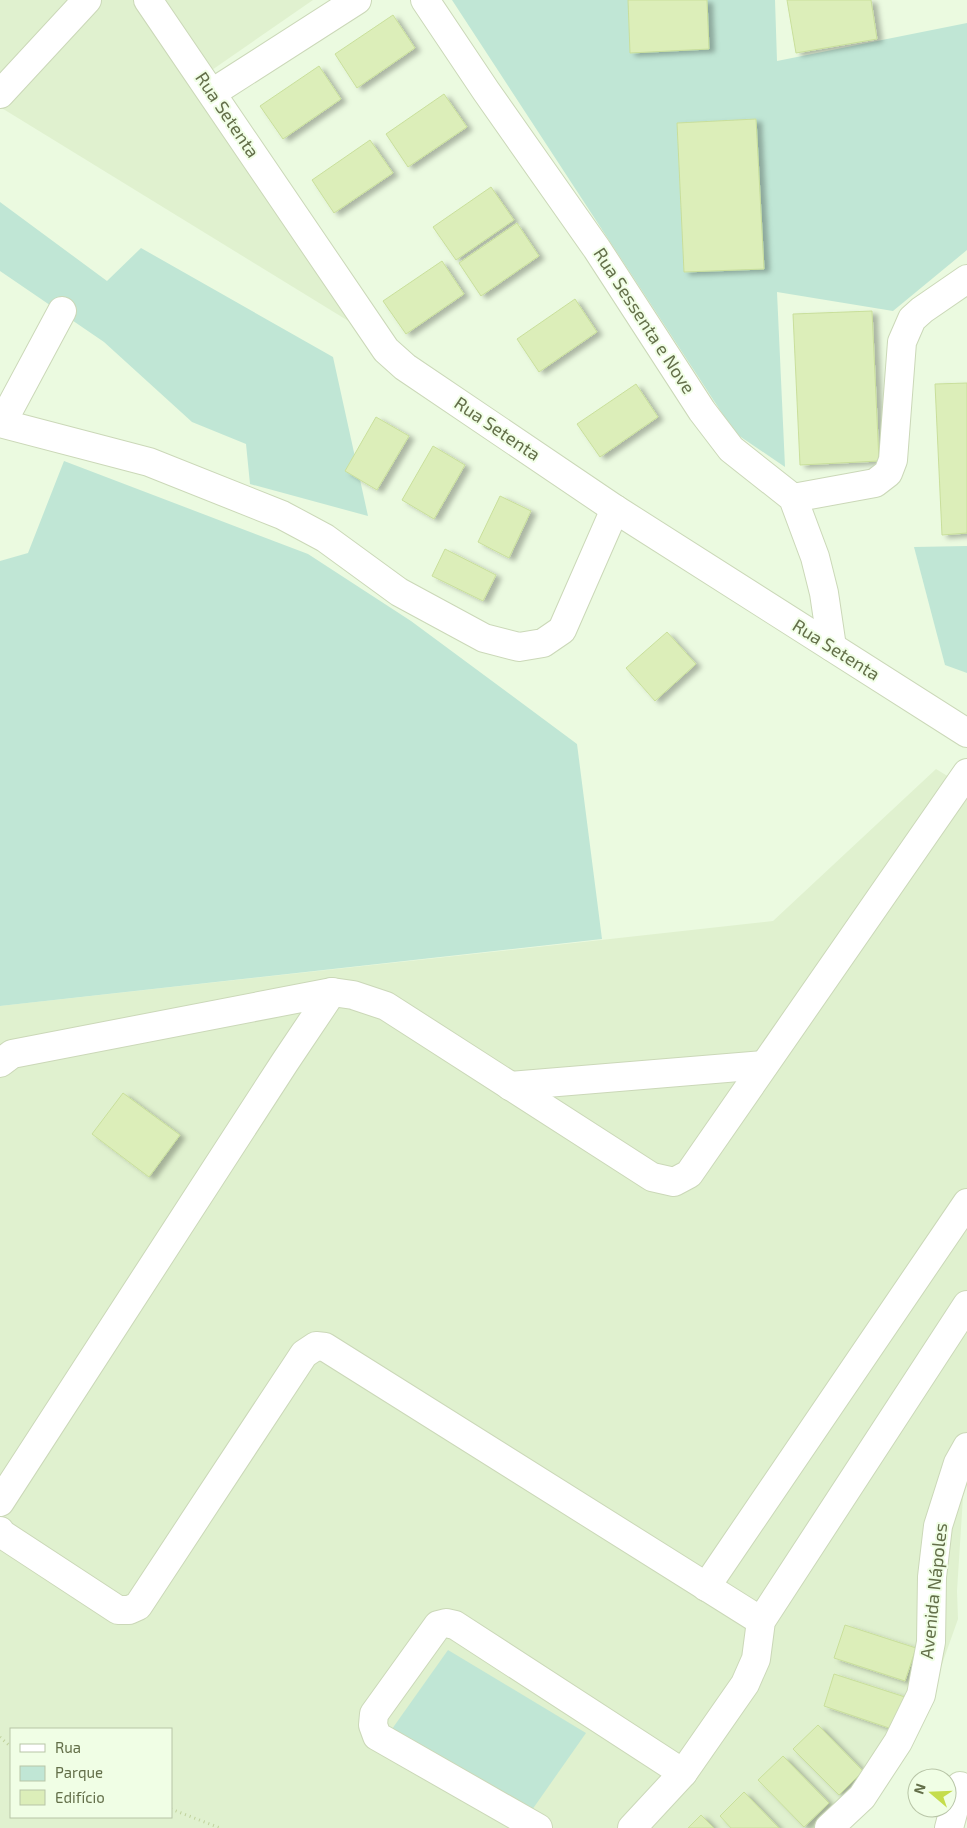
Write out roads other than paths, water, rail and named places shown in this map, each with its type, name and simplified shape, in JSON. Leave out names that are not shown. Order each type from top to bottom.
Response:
[{"type":"street","points":[[0,94],[87,0]]},
{"type":"street","name":"Rua Setenta","points":[[148,0],[386,350],[405,367],[615,509],[967,734]]},
{"type":"street","points":[[212,93],[357,0]]},
{"type":"street","name":"Rua Sessenta e Nove","points":[[424,0],[597,249],[702,411],[731,449],[793,498]]},
{"type":"street","points":[[832,648],[824,593],[815,557],[793,498],[875,482],[888,473],[893,460],[902,342],[912,319],[967,279]]},
{"type":"street","points":[[62,311],[1,423],[149,462],[282,515],[325,538],[399,592],[484,638],[518,648],[543,643],[562,630],[615,509]]},
{"type":"street","points":[[0,1063],[12,1054],[332,992],[352,995],[386,1006],[652,1177],[674,1182],[689,1174],[967,773]]},
{"type":"street","points":[[0,1502],[332,992]]},
{"type":"street","points":[[510,1086],[764,1064]]},
{"type":"street","points":[[706,1587],[967,1203]]},
{"type":"street","points":[[632,1828],[683,1773],[745,1684],[756,1659],[761,1621],[967,1304]]},
{"type":"street","points":[[0,1530],[2,1534],[118,1610],[129,1610],[138,1606],[304,1354],[316,1346],[326,1347],[761,1621]]},
{"type":"street","name":"Avenida Nápoles","points":[[829,1828],[862,1797],[898,1742],[921,1695],[931,1642],[932,1577],[938,1526],[958,1463],[967,1447]]},
{"type":"street","points":[[538,1828],[377,1736],[373,1725],[374,1714],[438,1624],[455,1625],[683,1773]]},
{"type":"street","points":[[949,1828],[960,1786]]}]
